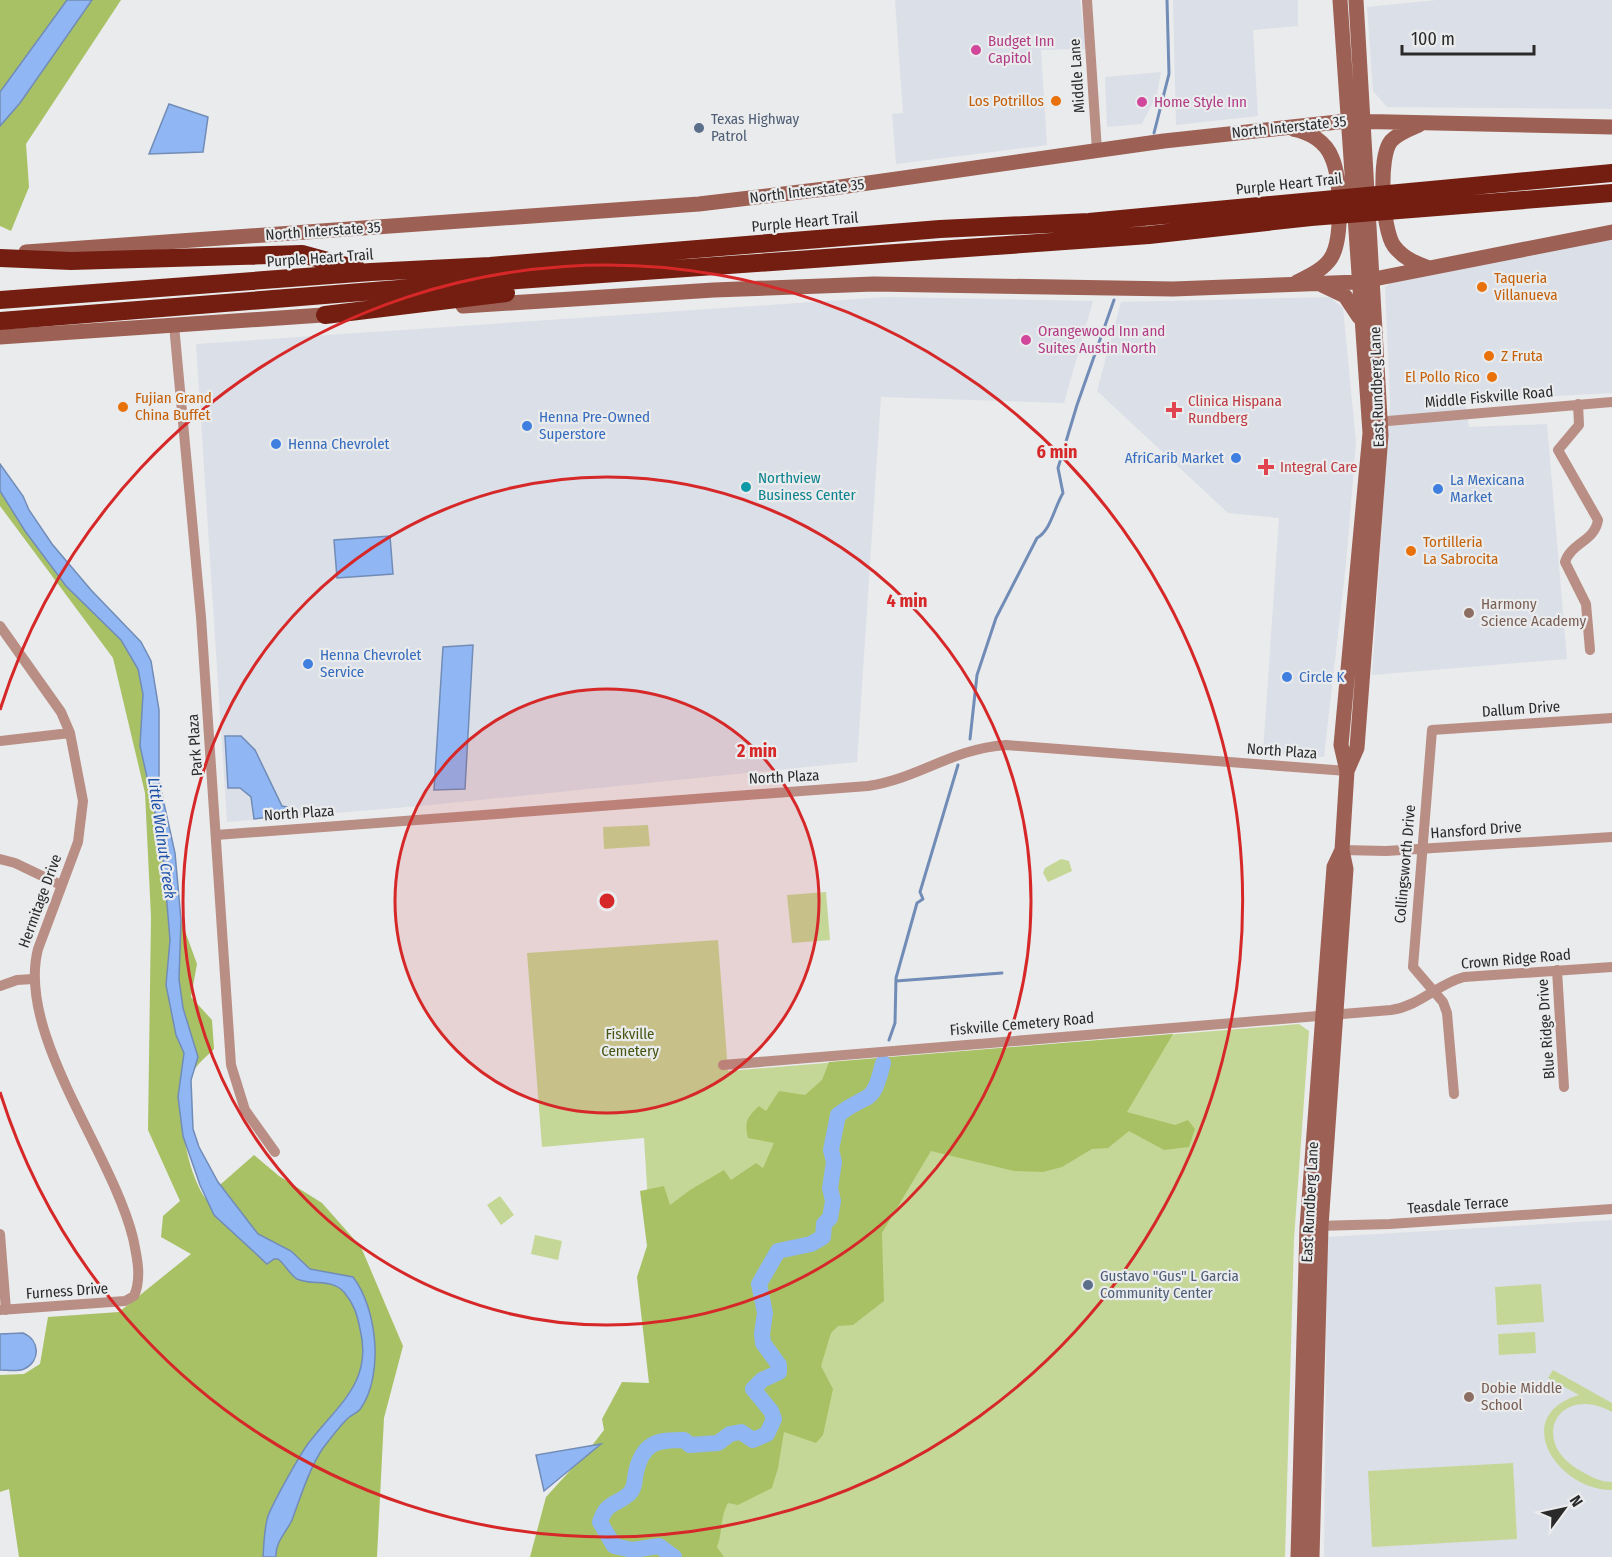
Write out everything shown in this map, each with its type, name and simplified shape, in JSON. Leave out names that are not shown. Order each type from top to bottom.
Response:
[{"type":"highway","name":"Purple Heart Trail","points":[[0,321],[1149,235],[1406,191],[1612,173]]},
{"type":"highway","name":"Purple Heart Trail","points":[[0,300],[371,272],[490,266],[940,229],[1312,208],[1406,210],[1612,193]]},
{"type":"highway","points":[[0,256],[71,261],[302,254],[371,272]]},
{"type":"highway","points":[[326,315],[428,301],[657,280],[710,268]]},
{"type":"main road","name":"East Rundberg Lane","points":[[1340,0],[1346,89],[1354,121]]},
{"type":"main road","name":"East Rundberg Lane","points":[[1312,1557],[1304,1311],[1314,1226],[1329,1013],[1334,867],[1342,850],[1347,771],[1341,745],[1343,705],[1375,422],[1354,121],[1356,0]]},
{"type":"main road","points":[[1312,124],[1336,110],[1346,89]]},
{"type":"main road","name":"North Interstate 35","points":[[0,256],[699,204],[833,188],[1097,150],[1312,124],[1354,121],[1612,128]]},
{"type":"main road","points":[[1425,123],[1391,141],[1383,160],[1389,235],[1403,255],[1429,268]]},
{"type":"main road","points":[[1284,128],[1309,133],[1319,140],[1332,158],[1336,175],[1339,234],[1336,248],[1323,267],[1294,284]]},
{"type":"main road","points":[[0,337],[714,290],[874,284],[1173,289],[1366,281],[1612,232]]},
{"type":"main road","name":"East Rundberg Lane","points":[[1366,281],[1361,321],[1375,422]]},
{"type":"main road","points":[[1319,284],[1345,296],[1361,321]]},
{"type":"main road","name":"East Rundberg Lane","points":[[1298,1557],[1320,1300],[1314,1226]]},
{"type":"main road","points":[[1304,1311],[1320,1300]]},
{"type":"street","name":"Middle Lane","points":[[1087,0],[1097,150]]},
{"type":"street","name":"Park Plaza","points":[[174,325],[201,617],[231,1065],[245,1110],[275,1152]]},
{"type":"street","name":"Middle Fiskville Road","points":[[1375,422],[1612,402]]},
{"type":"street","points":[[1578,404],[1579,425],[1558,450],[1598,519],[1597,528],[1591,536],[1571,551],[1565,562],[1586,604],[1590,650]]},
{"type":"street","name":"Hermitage Drive","points":[[0,626],[50,695],[70,733],[83,801],[83,819],[78,842],[38,949],[33,979],[35,998],[46,1038],[128,1218],[136,1252],[139,1279],[134,1296]]},
{"type":"street","name":"Dallum Drive","points":[[1432,730],[1612,718]]},
{"type":"street","name":"Collingsworth Drive","points":[[1432,730],[1413,967],[1425,984],[1435,992],[1448,1013],[1454,1094]]},
{"type":"street","points":[[0,741],[70,733]]},
{"type":"street","name":"North Plaza","points":[[216,835],[868,786],[902,779],[958,753],[1006,745],[1347,771]]},
{"type":"street","name":"Hansford Drive","points":[[1342,850],[1421,849],[1612,837]]},
{"type":"street","points":[[0,860],[25,867],[61,885]]},
{"type":"street","name":"Crown Ridge Road","points":[[1329,1013],[1405,1008],[1464,977],[1612,967]]},
{"type":"street","name":"Blue Ridge Drive","points":[[1557,970],[1564,1087]]},
{"type":"street","points":[[0,986],[17,980],[33,979]]},
{"type":"street","name":"Fiskville Cemetery Road","points":[[723,1065],[1329,1013]]},
{"type":"street","name":"Teasdale Terrace","points":[[1314,1226],[1612,1209]]},
{"type":"street","points":[[0,1234],[3,1310]]},
{"type":"street","name":"Furness Drive","points":[[3,1310],[116,1303],[134,1296]]},
{"type":"shaded area","points":[[895,0],[1080,0],[1086,49],[1041,50],[1047,145],[896,164],[892,114],[903,113]]},
{"type":"shaded area","points":[[1173,0],[1298,0],[1298,26],[1253,30],[1258,116],[1176,125]]},
{"type":"shaded area","points":[[1437,0],[1612,0],[1612,109],[1387,107],[1373,91],[1367,7]]},
{"type":"shaded area","points":[[1161,72],[1157,94],[1142,124],[1107,127],[1105,77]]},
{"type":"shaded area","points":[[1612,238],[1612,393],[1465,401],[1469,427],[1547,424],[1567,659],[1372,675],[1390,405],[1385,287],[1390,283]]},
{"type":"shaded area","points":[[887,297],[1093,301],[1064,403],[881,397],[857,762],[420,806],[227,822],[196,344]]},
{"type":"shaded area","points":[[1330,297],[1343,308],[1356,442],[1346,564],[1324,757],[1263,752],[1279,518],[1228,513],[1097,391],[1121,302]]},
{"type":"shaded area","name":"Dobie Middle School","points":[[1612,1220],[1612,1557],[1324,1557],[1327,1237]]},
{"type":"green space","points":[[0,0],[121,0],[26,144],[29,187],[11,231],[0,226]]},
{"type":"green space","points":[[0,469],[36,526],[84,588],[148,655],[159,781],[175,853],[181,920],[197,964],[191,997],[212,1020],[214,1049],[192,1073],[186,1086],[183,1102],[184,1137],[198,1186],[205,1198],[254,1155],[279,1176],[322,1203],[361,1247],[403,1346],[384,1418],[377,1557],[19,1557],[9,1489],[0,1492],[0,1375],[24,1374],[40,1364],[48,1317],[119,1312],[191,1254],[161,1237],[163,1216],[180,1201],[148,1130],[151,917],[145,793],[113,658],[0,506]]},
{"type":"green space","points":[[648,825],[650,846],[604,849],[603,827]]},
{"type":"green space","points":[[1061,859],[1069,861],[1072,871],[1048,882],[1043,873],[1045,868]]},
{"type":"green space","points":[[826,892],[830,940],[792,943],[787,895]]},
{"type":"green space","name":"Fiskville Cemetery","points":[[718,940],[728,1071],[1299,1024],[1309,1031],[1294,1239],[1285,1557],[670,1557],[644,1138],[542,1147],[527,953]]},
{"type":"green space","points":[[1173,1034],[1127,1112],[1175,1125],[1188,1120],[1195,1129],[1189,1147],[1164,1150],[1129,1131],[1108,1148],[1092,1149],[1062,1167],[1043,1172],[1014,1171],[931,1151],[882,1233],[884,1301],[853,1325],[838,1326],[831,1333],[821,1366],[833,1389],[823,1435],[816,1443],[784,1432],[772,1488],[738,1505],[728,1503],[725,1508],[717,1547],[724,1557],[530,1557],[546,1497],[604,1430],[602,1419],[622,1382],[649,1383],[637,1277],[647,1246],[640,1191],[664,1186],[670,1205],[724,1170],[731,1180],[756,1163],[763,1168],[774,1143],[748,1138],[746,1128],[749,1117],[759,1106],[766,1111],[779,1091],[805,1095],[822,1080],[829,1062]]},
{"type":"green space","points":[[500,1196],[514,1215],[501,1225],[487,1205]]},
{"type":"green space","points":[[535,1235],[562,1241],[558,1260],[531,1254]]},
{"type":"green space","points":[[1541,1284],[1544,1322],[1497,1325],[1495,1287]]},
{"type":"green space","points":[[1535,1332],[1536,1353],[1499,1355],[1498,1334]]},
{"type":"green space","points":[[1553,1370],[1612,1403],[1612,1412],[1593,1405],[1577,1405],[1565,1410],[1556,1419],[1553,1432],[1556,1445],[1565,1459],[1592,1477],[1612,1482],[1612,1490],[1592,1487],[1574,1478],[1559,1465],[1549,1450],[1544,1434],[1547,1419],[1558,1405],[1579,1395],[1548,1378]]},
{"type":"green space","points":[[1513,1463],[1517,1539],[1372,1547],[1368,1471]]},
{"type":"water","points":[[67,0],[92,0],[20,103],[0,126],[0,92]]},
{"type":"water","points":[[169,104],[208,117],[203,152],[149,154]]},
{"type":"water","name":"Little Walnut Creek","points":[[0,464],[23,496],[29,510],[52,544],[91,590],[141,642],[151,661],[159,710],[159,781],[175,853],[181,920],[179,979],[183,1008],[198,1057],[191,1080],[193,1129],[199,1147],[218,1182],[258,1234],[291,1251],[310,1269],[353,1277],[368,1306],[375,1341],[375,1360],[368,1394],[360,1410],[344,1422],[318,1456],[292,1520],[279,1542],[276,1557],[263,1557],[268,1516],[307,1446],[342,1403],[358,1377],[363,1347],[358,1319],[355,1309],[339,1288],[297,1279],[278,1259],[267,1264],[214,1215],[200,1185],[183,1136],[178,1097],[184,1053],[176,1035],[166,985],[170,940],[162,844],[140,746],[143,694],[138,669],[121,640],[66,586],[25,531],[0,491]]},
{"type":"water","points":[[390,536],[393,574],[337,578],[334,540]]},
{"type":"water","points":[[473,645],[465,789],[434,790],[443,647]]},
{"type":"water","points":[[225,736],[241,736],[255,750],[282,806],[287,807],[291,814],[254,819],[251,797],[240,788],[228,788]]},
{"type":"water","points":[[23,1333],[33,1340],[35,1345],[36,1356],[33,1361],[21,1370],[0,1370],[0,1334]]},
{"type":"water","points":[[601,1444],[544,1491],[536,1455]]},
{"type":"waterway","points":[[1154,133],[1169,74],[1167,0]]},
{"type":"waterway","points":[[970,739],[977,675],[996,618],[1037,538],[1046,530],[1063,493],[1058,468],[1077,405],[1114,300]]},
{"type":"waterway","points":[[889,1040],[895,1023],[896,978],[917,903],[923,899],[920,892],[958,765]]},
{"type":"waterway","points":[[896,981],[1002,973]]},
{"type":"waterway","points":[[674,1557],[659,1546],[633,1550],[614,1546],[600,1522],[609,1507],[629,1494],[634,1486],[639,1462],[652,1445],[674,1440],[684,1440],[690,1445],[718,1443],[730,1434],[741,1432],[753,1440],[767,1434],[774,1419],[771,1411],[753,1389],[762,1380],[779,1372],[779,1365],[763,1343],[765,1313],[759,1284],[778,1251],[811,1244],[823,1237],[824,1224],[830,1218],[833,1201],[830,1188],[834,1162],[831,1150],[838,1115],[872,1093],[883,1063]]},
{"type":"place","name":"Budget Inn Capitol","points":[[976,50]]},
{"type":"place","name":"Los Potrillos","points":[[1056,101]]},
{"type":"place","name":"Home Style Inn","points":[[1142,102]]},
{"type":"place","name":"Texas Highway Patrol","points":[[699,128]]},
{"type":"place","name":"Taqueria Villanueva","points":[[1482,287]]},
{"type":"place","name":"Orangewood Inn and Suites Austin North","points":[[1026,340]]},
{"type":"place","name":"Z Fruta","points":[[1489,356]]},
{"type":"place","name":"El Pollo Rico","points":[[1492,377]]},
{"type":"place","name":"Fujian Grand China Buffet","points":[[123,407]]},
{"type":"place","name":"Clinica Hispana Rundberg","points":[[1174,410]]},
{"type":"place","name":"Henna Pre-Owned Superstore","points":[[527,426]]},
{"type":"place","name":"Henna Chevrolet","points":[[276,444]]},
{"type":"place","name":"AfriCarib Market","points":[[1236,458]]},
{"type":"place","name":"Integral Care","points":[[1266,467]]},
{"type":"place","name":"Northview Business Center","points":[[746,487]]},
{"type":"place","name":"La Mexicana Market","points":[[1438,489]]},
{"type":"place","name":"Tortilleria La Sabrocita","points":[[1411,551]]},
{"type":"place","name":"Harmony Science Academy","points":[[1469,613]]},
{"type":"place","name":"Henna Chevrolet Service","points":[[308,664]]},
{"type":"place","name":"Circle K","points":[[1287,677]]},
{"type":"place","name":"Gustavo \"Gus\" L Garcia Community Center","points":[[1088,1285]]},
{"type":"place","name":"Dobie Middle School","points":[[1469,1397]]}]
